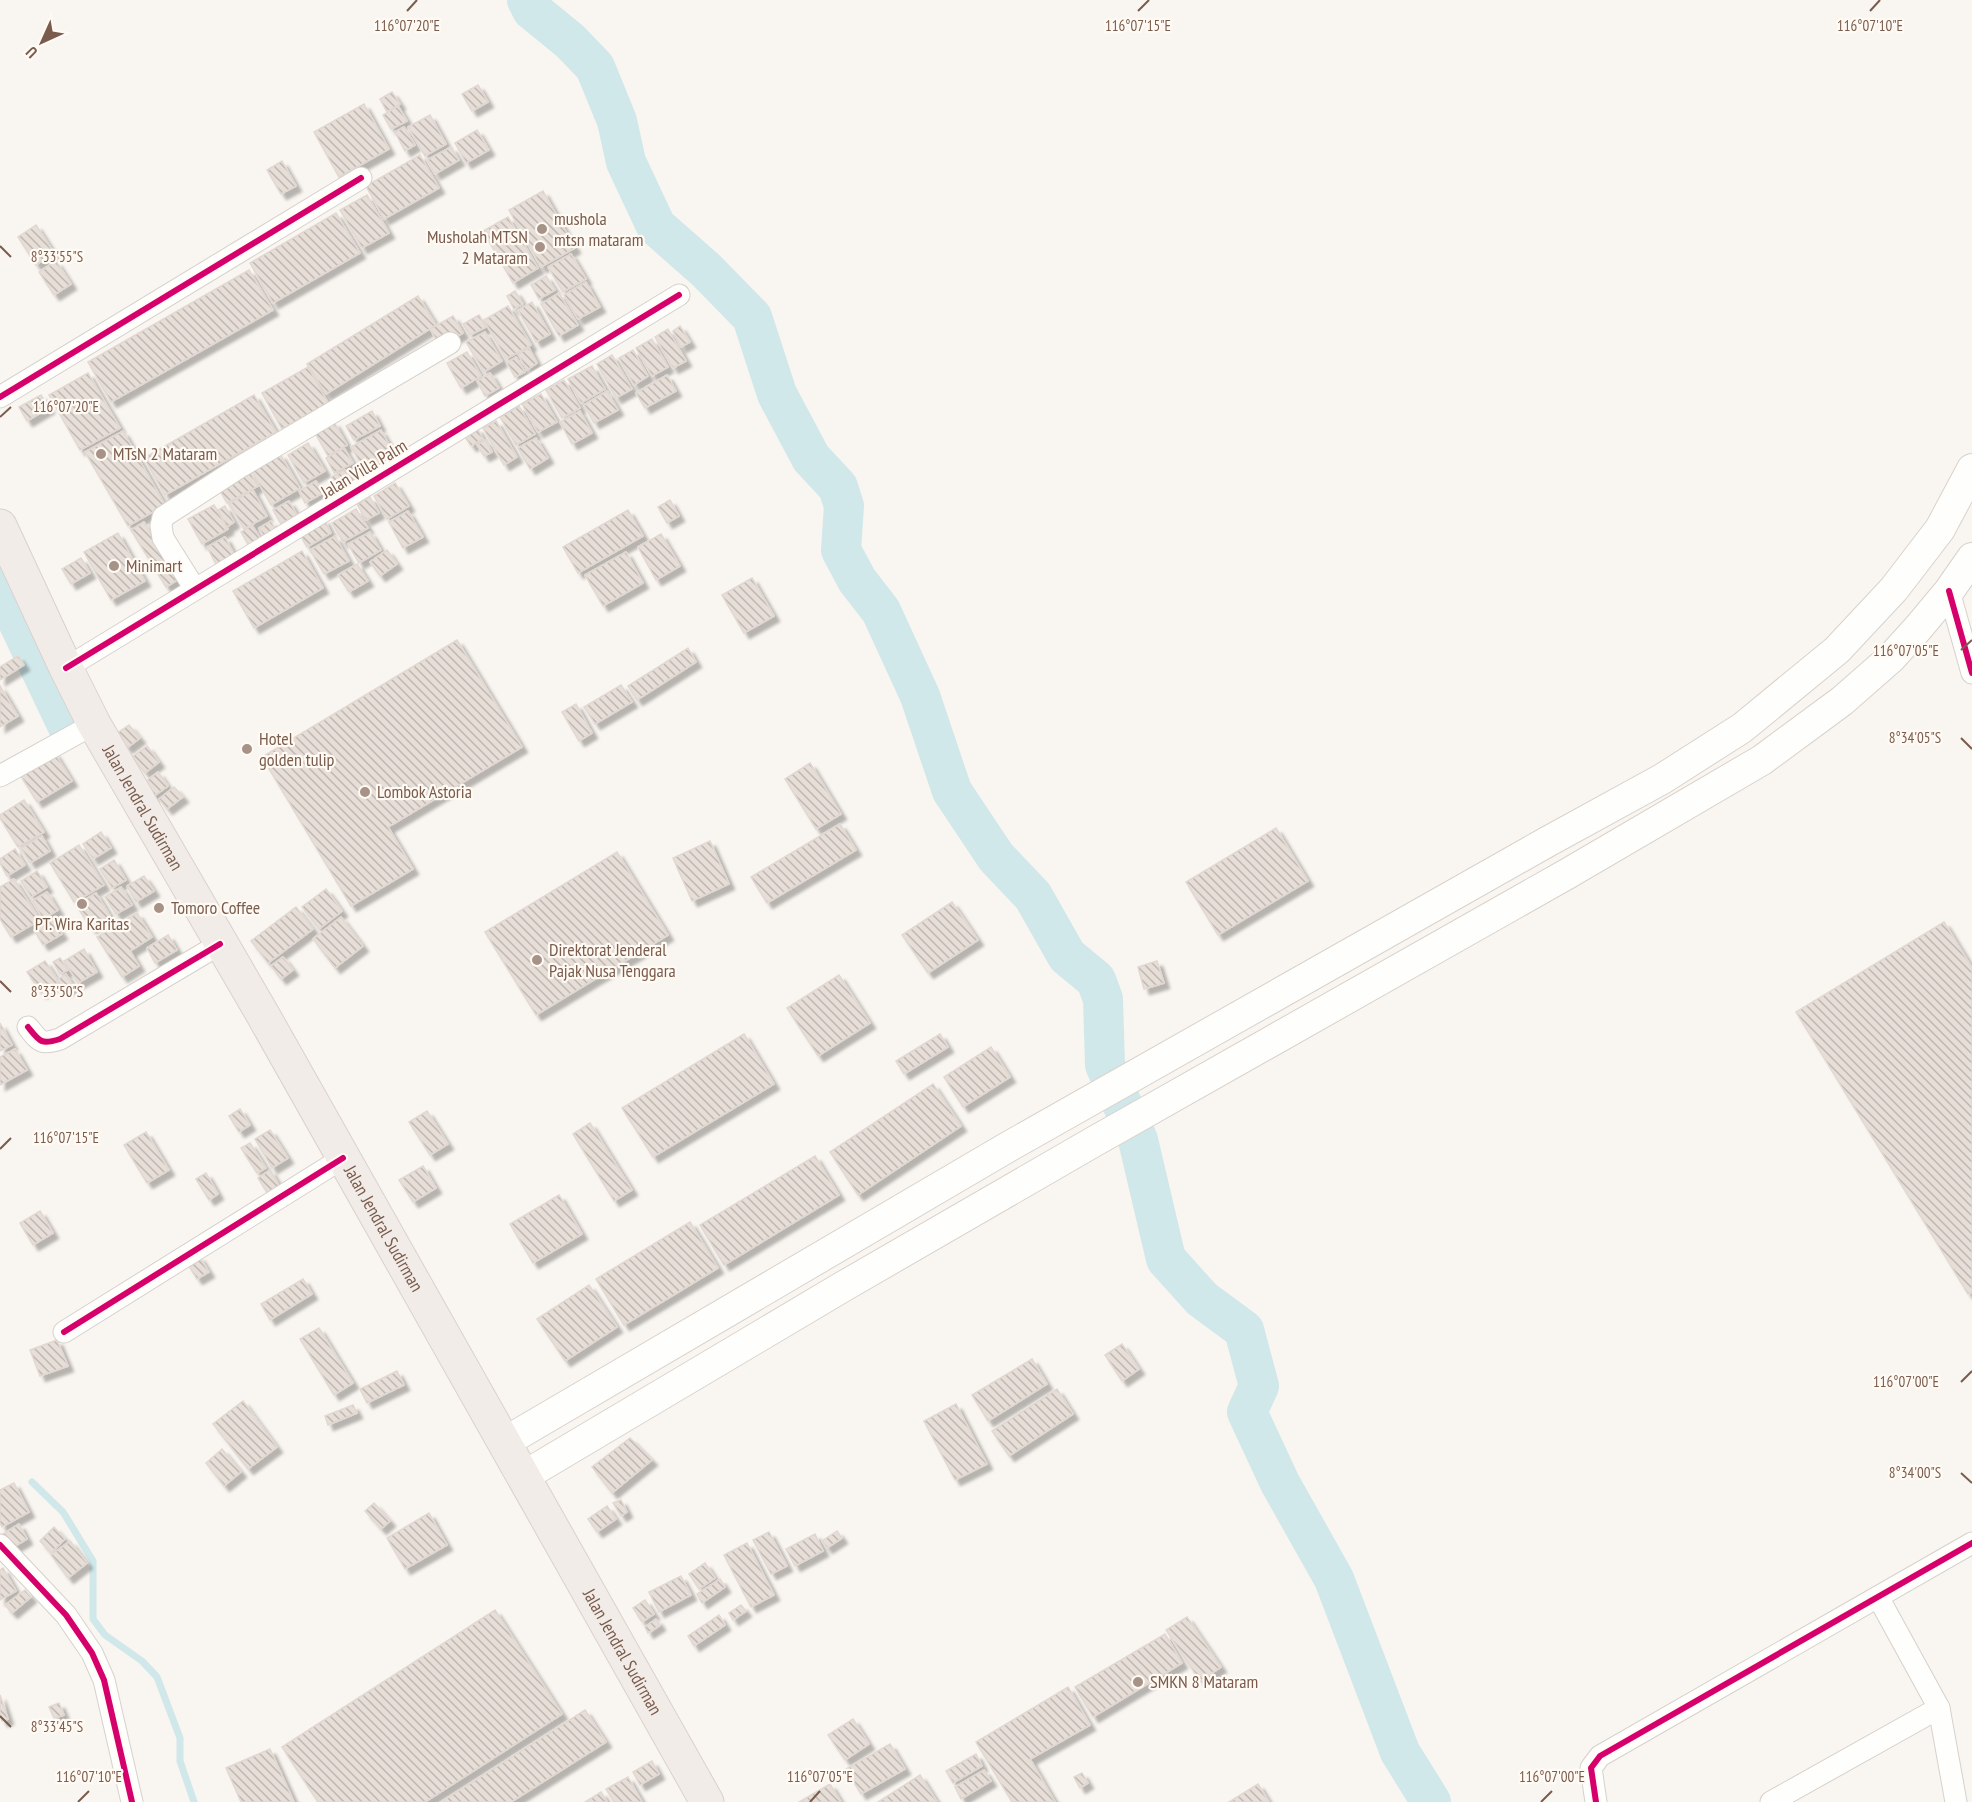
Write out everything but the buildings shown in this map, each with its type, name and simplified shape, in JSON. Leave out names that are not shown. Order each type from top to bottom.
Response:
[{"type":"highway","name":"Jalan Jendral Sudirman","points":[[0,526],[94,724],[505,1442],[705,1801]]},
{"type":"main road","points":[[505,1442],[988,1159],[1662,779],[1742,728],[1838,650],[1894,589],[1940,529],[1972,469]]},
{"type":"main road","points":[[524,1476],[844,1286],[1172,1096],[1567,874],[1762,760],[1842,701],[1891,658],[1949,591],[1972,558]]},
{"type":"street","points":[[0,397],[361,178]]},
{"type":"street","name":"Jalan Villa Palm","points":[[66,668],[679,295]]},
{"type":"street","points":[[195,589],[163,538],[161,526],[163,518],[240,467],[450,343]]},
{"type":"street","points":[[1949,591],[1972,673]]},
{"type":"street","points":[[0,776],[94,724]]},
{"type":"street","points":[[28,1027],[39,1040],[48,1043],[60,1039],[220,944]]},
{"type":"street","points":[[64,1332],[343,1158]]},
{"type":"street","points":[[1596,1802],[1591,1768],[1600,1756],[1972,1543]]},
{"type":"street","points":[[0,1545],[66,1615],[92,1653],[104,1680],[132,1802]]},
{"type":"street","points":[[1878,1597],[1939,1708],[1956,1802]]},
{"type":"street","points":[[1783,1799],[1939,1708]]},
{"type":"waterway","points":[[527,0],[532,10],[570,41],[595,67],[617,121],[626,162],[656,226],[706,270],[752,317],[777,394],[811,458],[838,487],[844,506],[841,550],[857,580],[881,611],[920,696],[952,791],[996,857],[1033,896],[1067,956],[1096,980],[1103,999],[1105,1065],[1138,1140],[1166,1259],[1202,1299],[1244,1330],[1259,1386],[1247,1412],[1280,1483],[1334,1579],[1400,1752],[1431,1802]]},
{"type":"waterway","points":[[0,584],[68,727]]},
{"type":"waterway","points":[[32,1482],[63,1512],[93,1561],[93,1619],[105,1635],[142,1661],[157,1677],[180,1738],[180,1761],[194,1802]]},
{"type":"cycle path","points":[[0,397],[361,178]]},
{"type":"cycle path","points":[[66,668],[679,295]]},
{"type":"cycle path","points":[[1949,591],[1972,673]]},
{"type":"cycle path","points":[[28,1027],[41,1041],[49,1042],[60,1039],[220,944]]},
{"type":"cycle path","points":[[64,1332],[343,1158]]},
{"type":"cycle path","points":[[1596,1802],[1591,1768],[1600,1756],[1972,1543]]},
{"type":"cycle path","points":[[0,1545],[66,1615],[92,1653],[104,1680],[132,1802]]},
{"type":"place","name":"mushola mtsn mataram","points":[[542,229]]},
{"type":"place","name":"Musholah MTSN 2 Mataram","points":[[540,247]]},
{"type":"place","name":"MTsN 2 Mataram","points":[[101,454]]},
{"type":"place","name":"Minimart","points":[[114,566]]},
{"type":"place","name":"Hotel golden tulip","points":[[247,749]]},
{"type":"place","name":"Lombok Astoria","points":[[365,792]]},
{"type":"place","name":"PT. Wira Karitas","points":[[82,904]]},
{"type":"place","name":"Tomoro Coffee","points":[[159,908]]},
{"type":"place","name":"Direktorat Jenderal Pajak Nusa Tenggara","points":[[537,960]]},
{"type":"place","name":"SMKN 8 Mataram","points":[[1138,1682]]}]
